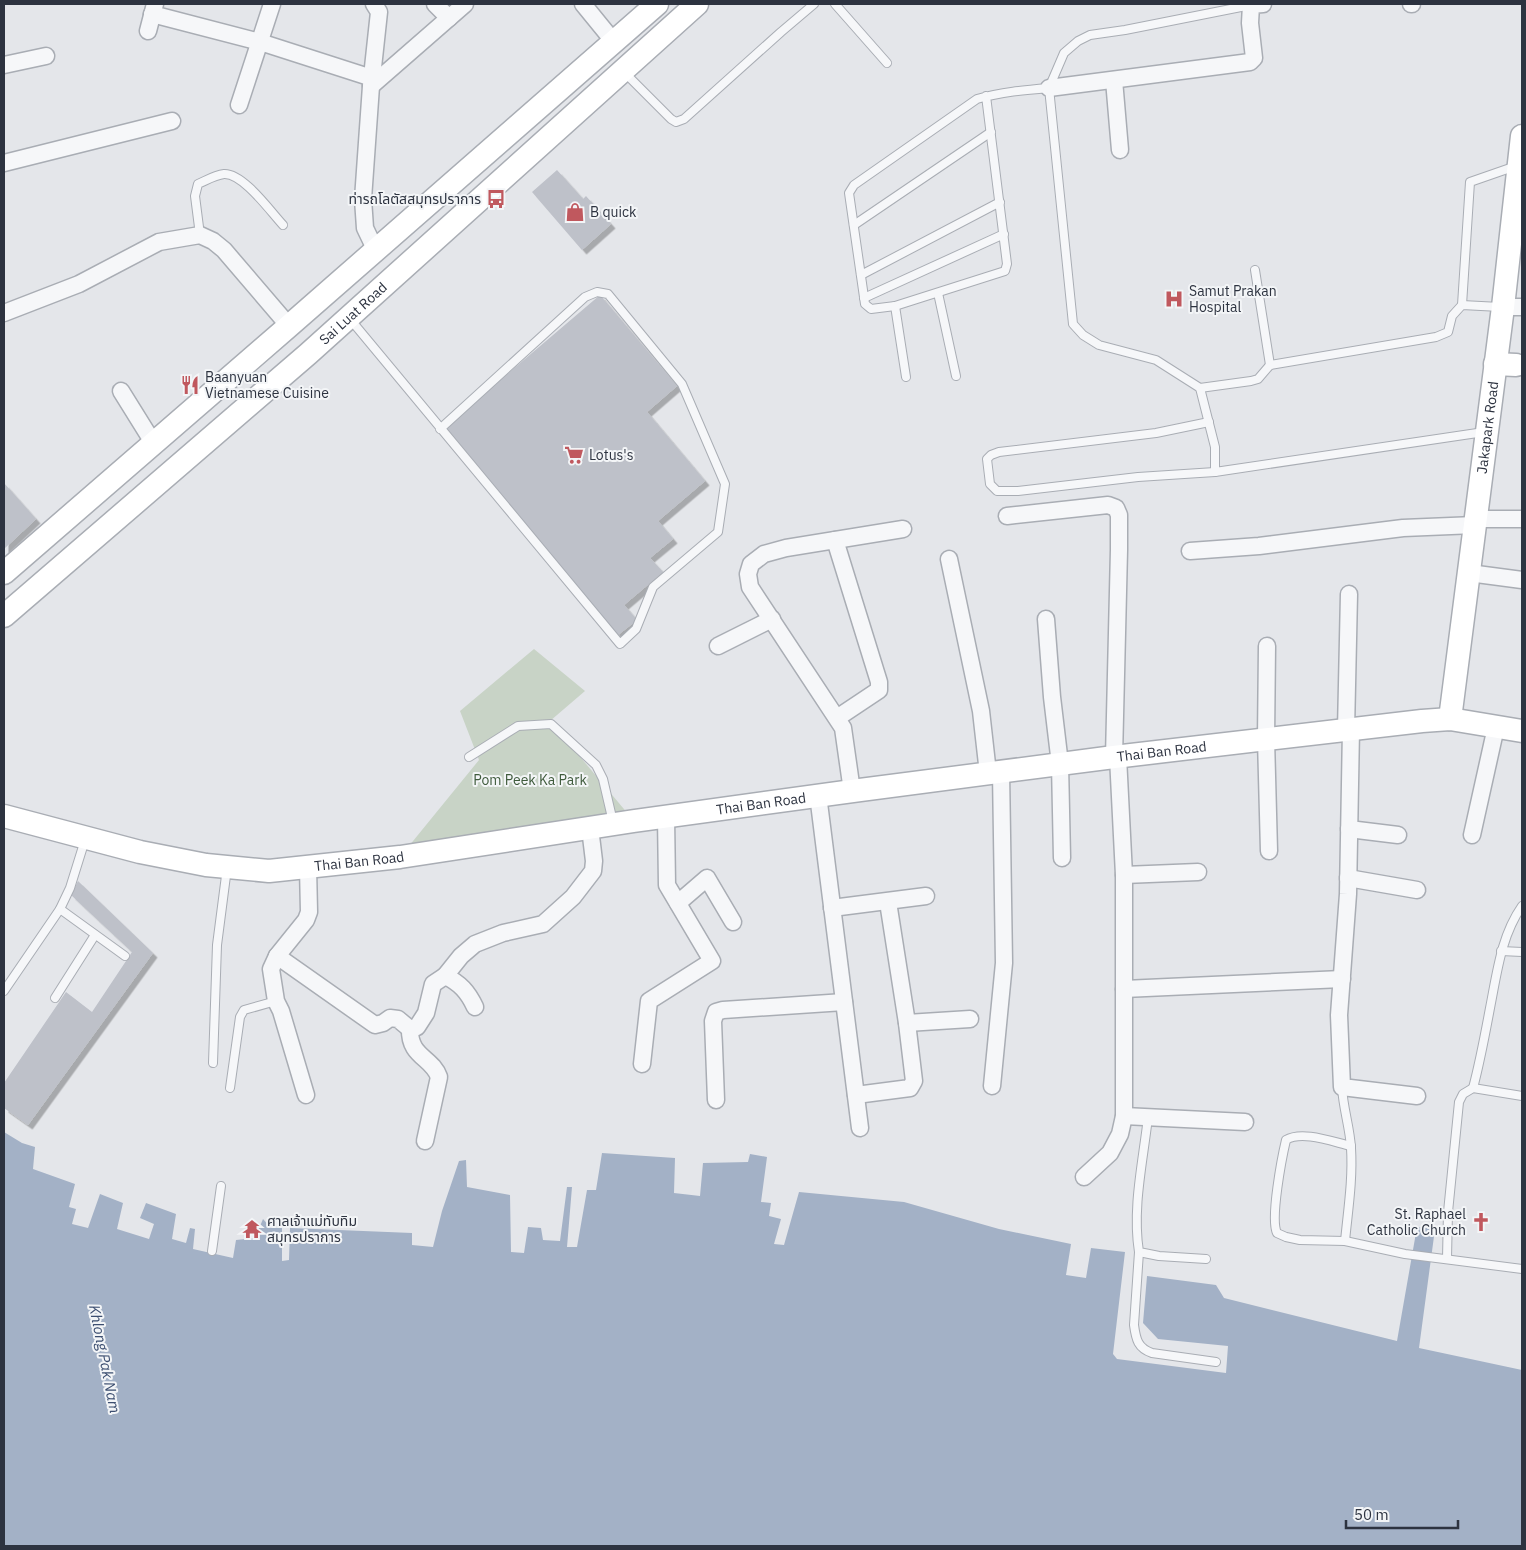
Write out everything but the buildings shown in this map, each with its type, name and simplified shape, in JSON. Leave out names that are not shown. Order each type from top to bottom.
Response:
[{"type":"street","points":[[239,105],[272,4]]},
{"type":"street","points":[[374,4],[379,12],[371,82],[363,198],[365,228],[376,251]]},
{"type":"street","points":[[435,4],[449,18]]},
{"type":"street","points":[[371,82],[465,4]]},
{"type":"street","points":[[584,4],[622,70]]},
{"type":"street","points":[[4,573],[290,326],[657,4]]},
{"type":"street","name":"Sai Luat Road","points":[[4,616],[349,317],[697,4]]},
{"type":"street","points":[[1049,88],[1250,62],[1254,58],[1250,23],[1257,4]]},
{"type":"street","points":[[148,31],[154,9],[260,42],[371,82]]},
{"type":"street","points":[[4,66],[46,56]]},
{"type":"street","points":[[1114,80],[1120,150]]},
{"type":"street","points":[[4,163],[172,121]]},
{"type":"street","name":"Jakapark Road","points":[[1450,720],[1487,431],[1505,364],[1512,307],[1520,153]]},
{"type":"street","points":[[4,312],[79,284],[159,242],[200,236],[213,241],[224,250],[290,326]]},
{"type":"street","points":[[121,391],[154,444]]},
{"type":"street","points":[[1007,516],[1108,505],[1116,508],[1119,515],[1116,757],[1124,875],[1124,1116],[1120,1134],[1110,1153],[1084,1177]]},
{"type":"street","points":[[1190,551],[1259,546],[1403,528],[1522,519]]},
{"type":"street","points":[[852,791],[843,728],[750,587],[748,574],[751,564],[764,554],[903,529]]},
{"type":"street","points":[[835,540],[880,690],[837,718]]},
{"type":"street","points":[[949,559],[994,772],[1004,963],[992,1086]]},
{"type":"street","points":[[1469,573],[1522,580]]},
{"type":"street","points":[[1349,594],[1348,878],[1339,1015],[1342,1087],[1417,1096]]},
{"type":"street","points":[[718,646],[772,619]]},
{"type":"street","points":[[1046,619],[1052,697],[1060,764],[1062,858]]},
{"type":"street","points":[[1267,646],[1266,739],[1269,851]]},
{"type":"street","name":"Thai Ban Road","points":[[4,816],[86,839],[150,854],[206,865],[269,871],[400,857],[614,824],[994,772],[1422,721],[1450,720],[1522,731]]},
{"type":"street","points":[[1472,835],[1496,727]]},
{"type":"street","points":[[818,796],[860,1128]]},
{"type":"street","points":[[642,1064],[649,1001],[712,961],[667,885],[666,817]]},
{"type":"street","points":[[410,1029],[417,1027],[426,1014],[433,984],[445,976],[460,956],[476,944],[503,933],[543,924],[573,897],[593,871],[594,861],[590,828]]},
{"type":"street","points":[[1349,829],[1398,834]]},
{"type":"street","points":[[306,1095],[281,1011],[276,1001],[271,969],[276,956],[306,920],[309,912],[308,867]]},
{"type":"street","points":[[1124,875],[1198,872]]},
{"type":"street","points":[[678,903],[707,878],[733,922]]},
{"type":"street","points":[[1348,878],[1417,890]]},
{"type":"street","points":[[832,908],[926,896]]},
{"type":"street","points":[[856,1095],[910,1088],[914,1081],[888,902]]},
{"type":"street","points":[[276,956],[375,1025],[383,1023],[390,1018],[398,1019],[410,1029]]},
{"type":"street","points":[[445,976],[457,982],[470,996],[475,1007]]},
{"type":"street","points":[[1124,989],[1342,979]]},
{"type":"street","points":[[716,1100],[713,1021],[716,1012],[844,1002]]},
{"type":"street","points":[[907,1023],[970,1019]]},
{"type":"street","points":[[410,1029],[409,1039],[414,1049],[426,1062],[436,1069],[440,1077],[424,1142]]},
{"type":"street","points":[[1124,1116],[1245,1122]]},
{"type":"lane","points":[[622,70],[676,122],[684,119],[780,32],[814,4]]},
{"type":"lane","points":[[834,4],[887,63]]},
{"type":"lane","points":[[1257,4],[1090,35],[1078,41],[1064,53],[1049,88],[1073,324],[1083,335],[1099,345],[1156,360],[1200,388],[1251,382],[1258,378],[1270,365],[1436,337],[1448,332],[1452,316],[1462,305],[1470,182],[1520,153]]},
{"type":"lane","points":[[986,96],[1004,234],[1007,264],[1005,271],[895,306],[871,309],[866,304],[864,298],[850,193],[854,185],[977,98],[986,96],[1049,88]]},
{"type":"lane","points":[[854,225],[991,132]]},
{"type":"lane","points":[[200,236],[195,196],[198,184],[212,177],[226,174],[240,179],[283,224]]},
{"type":"lane","points":[[861,274],[1000,202]]},
{"type":"lane","points":[[864,298],[1004,234]]},
{"type":"lane","points":[[1254,270],[1270,365]]},
{"type":"lane","points":[[349,317],[440,429],[620,644],[636,629],[653,587],[718,532],[725,484],[682,384],[608,294],[598,292],[585,297],[440,429]]},
{"type":"lane","points":[[938,293],[956,376]]},
{"type":"lane","points":[[1462,305],[1512,307]]},
{"type":"lane","points":[[895,306],[906,377]]},
{"type":"lane","points":[[1200,388],[1215,447],[1215,472]]},
{"type":"lane","points":[[1209,422],[1156,433],[999,452],[987,459],[988,473],[992,487],[1000,492],[1138,476],[1215,472],[1487,431]]},
{"type":"lane","points":[[470,757],[518,726],[551,724],[596,765],[603,779],[614,824]]},
{"type":"lane","points":[[4,992],[60,908],[70,888],[86,839]]},
{"type":"lane","points":[[213,1063],[217,945],[227,867]]},
{"type":"lane","points":[[1473,1088],[1482,1052],[1501,951],[1515,916],[1522,906]]},
{"type":"lane","points":[[60,908],[125,956]]},
{"type":"lane","points":[[55,998],[95,934]]},
{"type":"lane","points":[[1501,951],[1522,952]]},
{"type":"lane","points":[[230,1088],[240,1016],[244,1010],[276,1001]]},
{"type":"lane","points":[[1342,1087],[1342,1103],[1351,1146],[1352,1172],[1345,1241]]},
{"type":"lane","points":[[1443,1258],[1459,1102],[1463,1094],[1473,1088],[1522,1096]]},
{"type":"lane","points":[[1148,1117],[1136,1214],[1139,1252],[1134,1326],[1135,1338],[1144,1350],[1152,1353],[1216,1362]]},
{"type":"lane","points":[[1351,1146],[1304,1135],[1286,1140],[1281,1164],[1274,1225],[1277,1232],[1286,1237],[1300,1240],[1345,1241],[1405,1254],[1522,1270]]},
{"type":"lane","points":[[212,1251],[221,1186]]},
{"type":"lane","points":[[1139,1252],[1159,1256],[1206,1259]]},
{"type":"green space","name":"Pom Peek Ka Park","points":[[534,649],[585,691],[550,721],[634,821],[400,857],[479,760],[460,711]]},
{"type":"water","name":"Khlong Pak Nam","points":[[4,1132],[22,1143],[35,1147],[33,1169],[75,1184],[69,1207],[76,1209],[72,1224],[88,1228],[100,1194],[123,1203],[117,1229],[149,1239],[154,1224],[140,1218],[146,1203],[176,1214],[172,1239],[186,1243],[190,1228],[195,1229],[193,1249],[233,1258],[236,1240],[255,1238],[263,1219],[271,1228],[282,1228],[282,1261],[289,1260],[290,1228],[412,1233],[412,1245],[433,1247],[442,1211],[459,1161],[466,1160],[467,1187],[510,1195],[511,1252],[524,1253],[528,1227],[541,1228],[543,1240],[560,1241],[567,1187],[572,1187],[567,1247],[577,1247],[587,1190],[596,1190],[602,1153],[675,1158],[674,1193],[700,1196],[703,1163],[748,1162],[750,1154],[767,1157],[761,1202],[771,1203],[769,1216],[781,1219],[774,1244],[784,1245],[799,1192],[904,1202],[999,1229],[1071,1244],[1066,1275],[1086,1278],[1091,1248],[1125,1252],[1113,1354],[1117,1359],[1226,1373],[1228,1346],[1158,1339],[1143,1323],[1147,1276],[1216,1285],[1224,1298],[1397,1341],[1417,1227],[1435,1229],[1419,1348],[1522,1370],[1522,1546],[4,1546]]},
{"type":"place","name":"ท่ารถโลตัสสมุทรปราการ","points":[[496,199]]},
{"type":"place","name":"B quick","points":[[575,212]]},
{"type":"place","name":"Samut Prakan Hospital","points":[[1174,299]]},
{"type":"place","name":"Baanyuan Vietnamese Cuisine","points":[[190,385]]},
{"type":"place","name":"Lotus's","points":[[574,455]]},
{"type":"place","name":"St. Raphael Catholic Church","points":[[1481,1222]]},
{"type":"place","name":"ศาลเจ้าแม่ทับทิม สมุทรปราการ","points":[[252,1229]]}]
